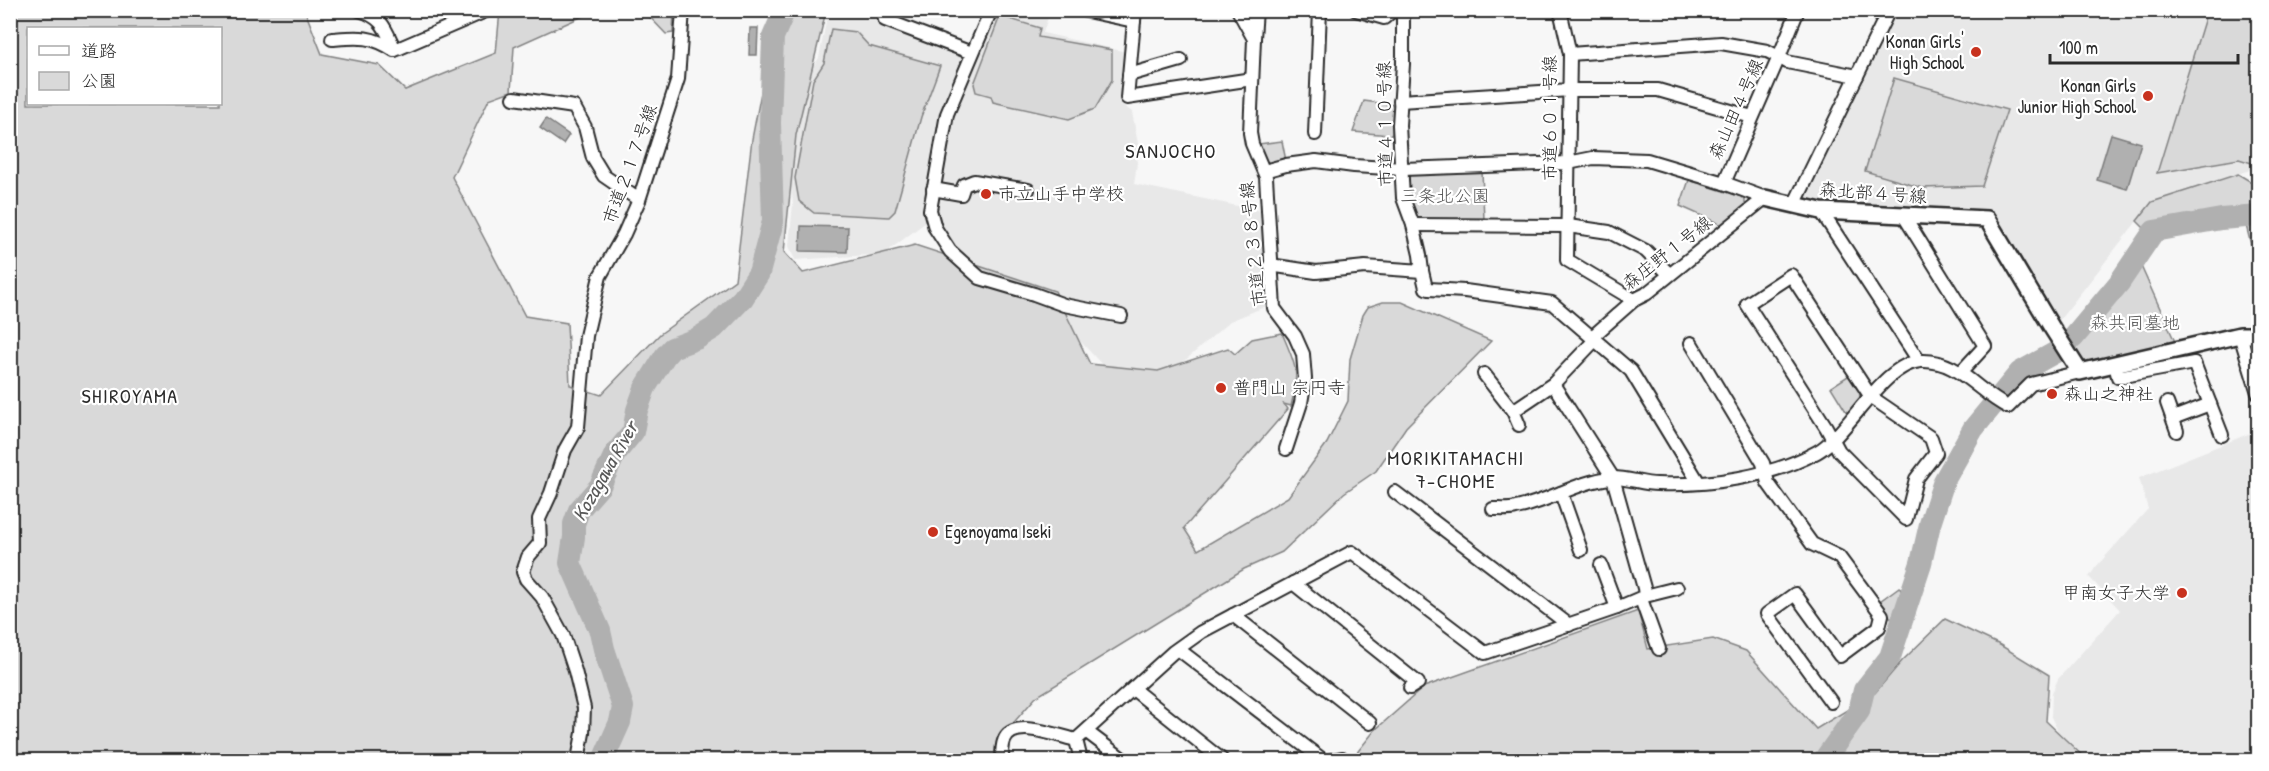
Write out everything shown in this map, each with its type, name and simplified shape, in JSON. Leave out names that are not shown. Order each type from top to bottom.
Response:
[{"type":"street","points":[[359,10],[373,14],[381,21],[392,52]]},
{"type":"street","points":[[392,52],[488,10]]},
{"type":"street","name":"市道２１７号線","points":[[578,760],[583,733],[584,708],[575,671],[563,635],[542,597],[526,579],[523,572],[528,556],[540,543],[539,519],[551,493],[565,450],[578,427],[586,336],[600,276],[624,234],[639,200],[678,79],[683,10]]},
{"type":"street","points":[[884,10],[885,20],[972,53]]},
{"type":"street","points":[[991,10],[946,114],[930,210],[935,228],[950,251],[980,278],[1064,305],[1121,316]]},
{"type":"street","points":[[1082,10],[1135,16],[1127,98],[1252,79]]},
{"type":"street","points":[[1238,10],[1254,39]]},
{"type":"street","name":"市道２３８号線","points":[[1256,10],[1250,133],[1252,144],[1266,177],[1274,308],[1294,336],[1303,354],[1305,380],[1292,435],[1286,449]]},
{"type":"street","points":[[1315,134],[1320,10]]},
{"type":"street","points":[[1356,10],[1384,18],[1393,10]]},
{"type":"street","name":"市道４１０号線","points":[[1403,10],[1399,125],[1403,198],[1413,225],[1422,271]]},
{"type":"street","name":"市道６０１号線","points":[[1560,10],[1570,54],[1568,260],[1634,300]]},
{"type":"street","points":[[1570,54],[1721,43],[1767,51],[1779,57],[1798,10]]},
{"type":"street","points":[[1872,10],[1888,11]]},
{"type":"street","name":"森北部４号線","points":[[1888,11],[1794,205],[1821,211],[1986,219],[2077,367]]},
{"type":"street","points":[[332,39],[365,37],[380,40],[392,52]]},
{"type":"street","name":"森山田４号線","points":[[1724,183],[1779,57],[1787,62],[1857,76]]},
{"type":"street","points":[[1129,75],[1181,60]]},
{"type":"street","points":[[1400,101],[1570,90],[1658,90],[1752,117]]},
{"type":"street","points":[[514,98],[574,107],[585,127],[593,158],[604,176],[639,200]]},
{"type":"street","points":[[1264,171],[1316,161],[1403,169],[1568,163],[1593,159],[1647,160],[1794,205]]},
{"type":"street","points":[[933,189],[961,194],[964,185],[974,181],[1028,190]]},
{"type":"street","name":"森庄野１号線","points":[[1513,411],[1553,384],[1594,338],[1634,300],[1646,294],[1765,198]]},
{"type":"street","points":[[1821,211],[1919,361]]},
{"type":"street","points":[[1904,216],[1985,346],[1960,372]]},
{"type":"street","points":[[1413,225],[1568,226],[1609,232],[1624,238],[1646,252],[1669,274]]},
{"type":"street","points":[[1270,265],[1316,272],[1365,267],[1422,271],[1426,288],[1429,290],[1466,291],[1552,303],[1631,371],[1700,483]]},
{"type":"street","points":[[1791,275],[1871,396],[1931,438],[1936,453],[1916,479],[1906,519],[1839,451],[1832,438],[1747,304],[1791,275]]},
{"type":"street","points":[[1493,509],[1515,509],[1613,478],[1654,484],[1700,483],[1766,471],[1797,462],[1819,451],[1895,371],[1919,361],[1941,362],[1960,372],[1985,394],[2008,406],[2031,384],[2077,367],[2115,364],[2240,335],[2259,335]]},
{"type":"street","points":[[2240,335],[2259,393]]},
{"type":"street","points":[[1691,343],[1763,463],[1768,483],[1812,544],[1839,557],[1882,615],[1880,627],[1840,656],[1795,594],[1767,614],[1831,702]]},
{"type":"street","points":[[2115,364],[2118,377],[2194,363],[2222,435]]},
{"type":"street","points":[[1484,374],[1513,411],[1519,424]]},
{"type":"street","points":[[1553,384],[1613,478],[1644,588],[1643,597],[1659,649]]},
{"type":"street","points":[[2167,403],[2177,431]]},
{"type":"street","points":[[2173,418],[2210,404]]},
{"type":"street","points":[[1395,492],[1569,625]]},
{"type":"street","points":[[1561,493],[1581,550]]},
{"type":"street","points":[[1002,760],[1004,741],[1010,732],[1021,728],[1076,740],[1178,649],[1201,632],[1352,552],[1485,653],[1643,597],[1677,588]]},
{"type":"street","points":[[1601,565],[1617,608]]},
{"type":"street","points":[[1293,583],[1418,683],[1410,688]]},
{"type":"street","points":[[1233,615],[1370,724]]},
{"type":"street","points":[[1178,649],[1323,760]]},
{"type":"street","points":[[1133,689],[1222,760]]},
{"type":"street","points":[[1087,732],[1124,760]]},
{"type":"street","points":[[1076,740],[1081,760]]},
{"type":"shaded area","name":"市立山手中学校","points":[[828,11],[875,11],[880,24],[976,60],[998,11],[1050,11],[1043,33],[1126,52],[1121,104],[1132,112],[1139,149],[1134,184],[1261,211],[1267,306],[1230,321],[1188,358],[1158,379],[1107,370],[1067,327],[945,256],[926,222],[884,254],[795,260],[789,246],[793,203],[789,173],[807,75],[819,58]]},
{"type":"shaded area","points":[[1897,11],[2258,11],[2258,174],[2250,170],[2152,202],[2058,322],[1994,215],[1980,211],[1831,204],[1804,199]]},
{"type":"shaded area","points":[[750,28],[758,28],[757,55],[749,55]]},
{"type":"shaded area","points":[[546,119],[569,135],[563,144],[540,128]]},
{"type":"shaded area","points":[[2111,134],[2141,143],[2127,189],[2097,180]]},
{"type":"shaded area","points":[[801,226],[848,227],[847,252],[800,251]]},
{"type":"shaded area","name":"甲南女子大学","points":[[2258,430],[2258,760],[2089,760],[2058,731],[2051,717],[2052,693],[2058,679],[2120,610],[2089,577],[2148,509],[2139,478]]},
{"type":"green space","points":[[10,11],[305,11],[322,54],[379,65],[405,90],[496,53],[500,11],[592,11],[514,47],[511,91],[489,99],[452,177],[525,316],[567,323],[570,385],[601,395],[660,334],[735,280],[752,139],[778,11],[826,11],[796,135],[784,252],[803,273],[915,245],[1055,291],[1090,364],[1158,371],[1228,348],[1235,354],[1252,339],[1282,333],[1291,353],[1296,376],[1291,406],[1284,404],[1288,409],[1184,528],[1198,550],[1288,497],[1327,443],[1348,401],[1350,359],[1363,315],[1368,307],[1383,302],[1402,302],[1491,341],[1406,427],[1376,471],[1344,493],[1282,552],[1244,569],[1036,697],[1001,737],[998,760],[11,760]]},
{"type":"green space","points":[[644,11],[674,11],[673,33],[666,34]]},
{"type":"green space","points":[[2207,11],[2258,11],[2258,165],[2239,159],[2157,173]]},
{"type":"green space","points":[[1000,16],[1040,28],[1038,37],[1112,50],[1112,80],[1095,109],[1069,119],[993,102],[991,96],[976,92],[974,84]]},
{"type":"green space","points":[[831,29],[856,32],[869,46],[940,66],[921,117],[895,211],[889,217],[814,213],[799,201],[795,178],[813,80],[824,63]]},
{"type":"green space","points":[[1894,78],[2007,110],[1982,186],[1922,188],[1865,171]]},
{"type":"green space","points":[[1364,101],[1394,105],[1392,135],[1353,132]]},
{"type":"green space","points":[[1282,141],[1286,161],[1266,164],[1258,144]]},
{"type":"green space","name":"三条北公園","points":[[1407,171],[1482,171],[1484,220],[1417,220],[1407,196]]},
{"type":"green space","points":[[2238,174],[2258,186],[2258,247],[2252,249],[2245,221],[2155,239],[2137,221],[2152,202]]},
{"type":"green space","points":[[1689,180],[1745,198],[1745,208],[1722,225],[1680,206]]},
{"type":"green space","name":"森共同墓地","points":[[2140,264],[2176,344],[2091,363],[2081,360],[2074,347],[2109,307]]},
{"type":"green space","points":[[2258,339],[2258,377],[2247,340]]},
{"type":"green space","points":[[1851,374],[1859,385],[1860,400],[1847,413],[1831,387]]},
{"type":"green space","points":[[1899,587],[1904,595],[1897,617],[1892,620],[1880,601]]},
{"type":"green space","points":[[1638,611],[1648,649],[1713,639],[1746,651],[1816,729],[1875,693],[1902,661],[1945,619],[2000,645],[2049,675],[2046,721],[2087,760],[1351,760],[1375,730],[1424,687]]},
{"type":"waterway","name":"Kozagawa River","points":[[603,760],[620,722],[623,707],[600,631],[570,563],[574,524],[579,510],[600,486],[615,454],[633,432],[637,410],[645,388],[665,356],[672,348],[696,339],[714,328],[743,298],[759,273],[773,221],[770,123],[773,37],[787,10]]},
{"type":"waterway","points":[[1824,760],[1859,711],[1864,690],[1890,657],[1921,563],[1930,524],[1944,481],[1973,429],[2020,372],[2056,352],[2074,337],[2119,283],[2154,231],[2221,219],[2258,216]]},
{"type":"place","name":"Konan Girls' High School","points":[[1976,52]]},
{"type":"place","name":"Konan Girls Junior High School","points":[[2148,96]]},
{"type":"place","name":"市立山手中学校","points":[[986,194]]},
{"type":"place","name":"普門山 宗円寺","points":[[1221,388]]},
{"type":"place","name":"森山之神社","points":[[2052,394]]},
{"type":"place","name":"Egenoyama Iseki","points":[[933,532]]},
{"type":"place","name":"甲南女子大学","points":[[2182,593]]},
{"type":"district","name":"SANJOCHO","points":[[1171,151]]},
{"type":"district","name":"SHIROYAMA","points":[[130,396]]},
{"type":"district","name":"MORIKITAMACHI 7-CHOME","points":[[1456,470]]}]
